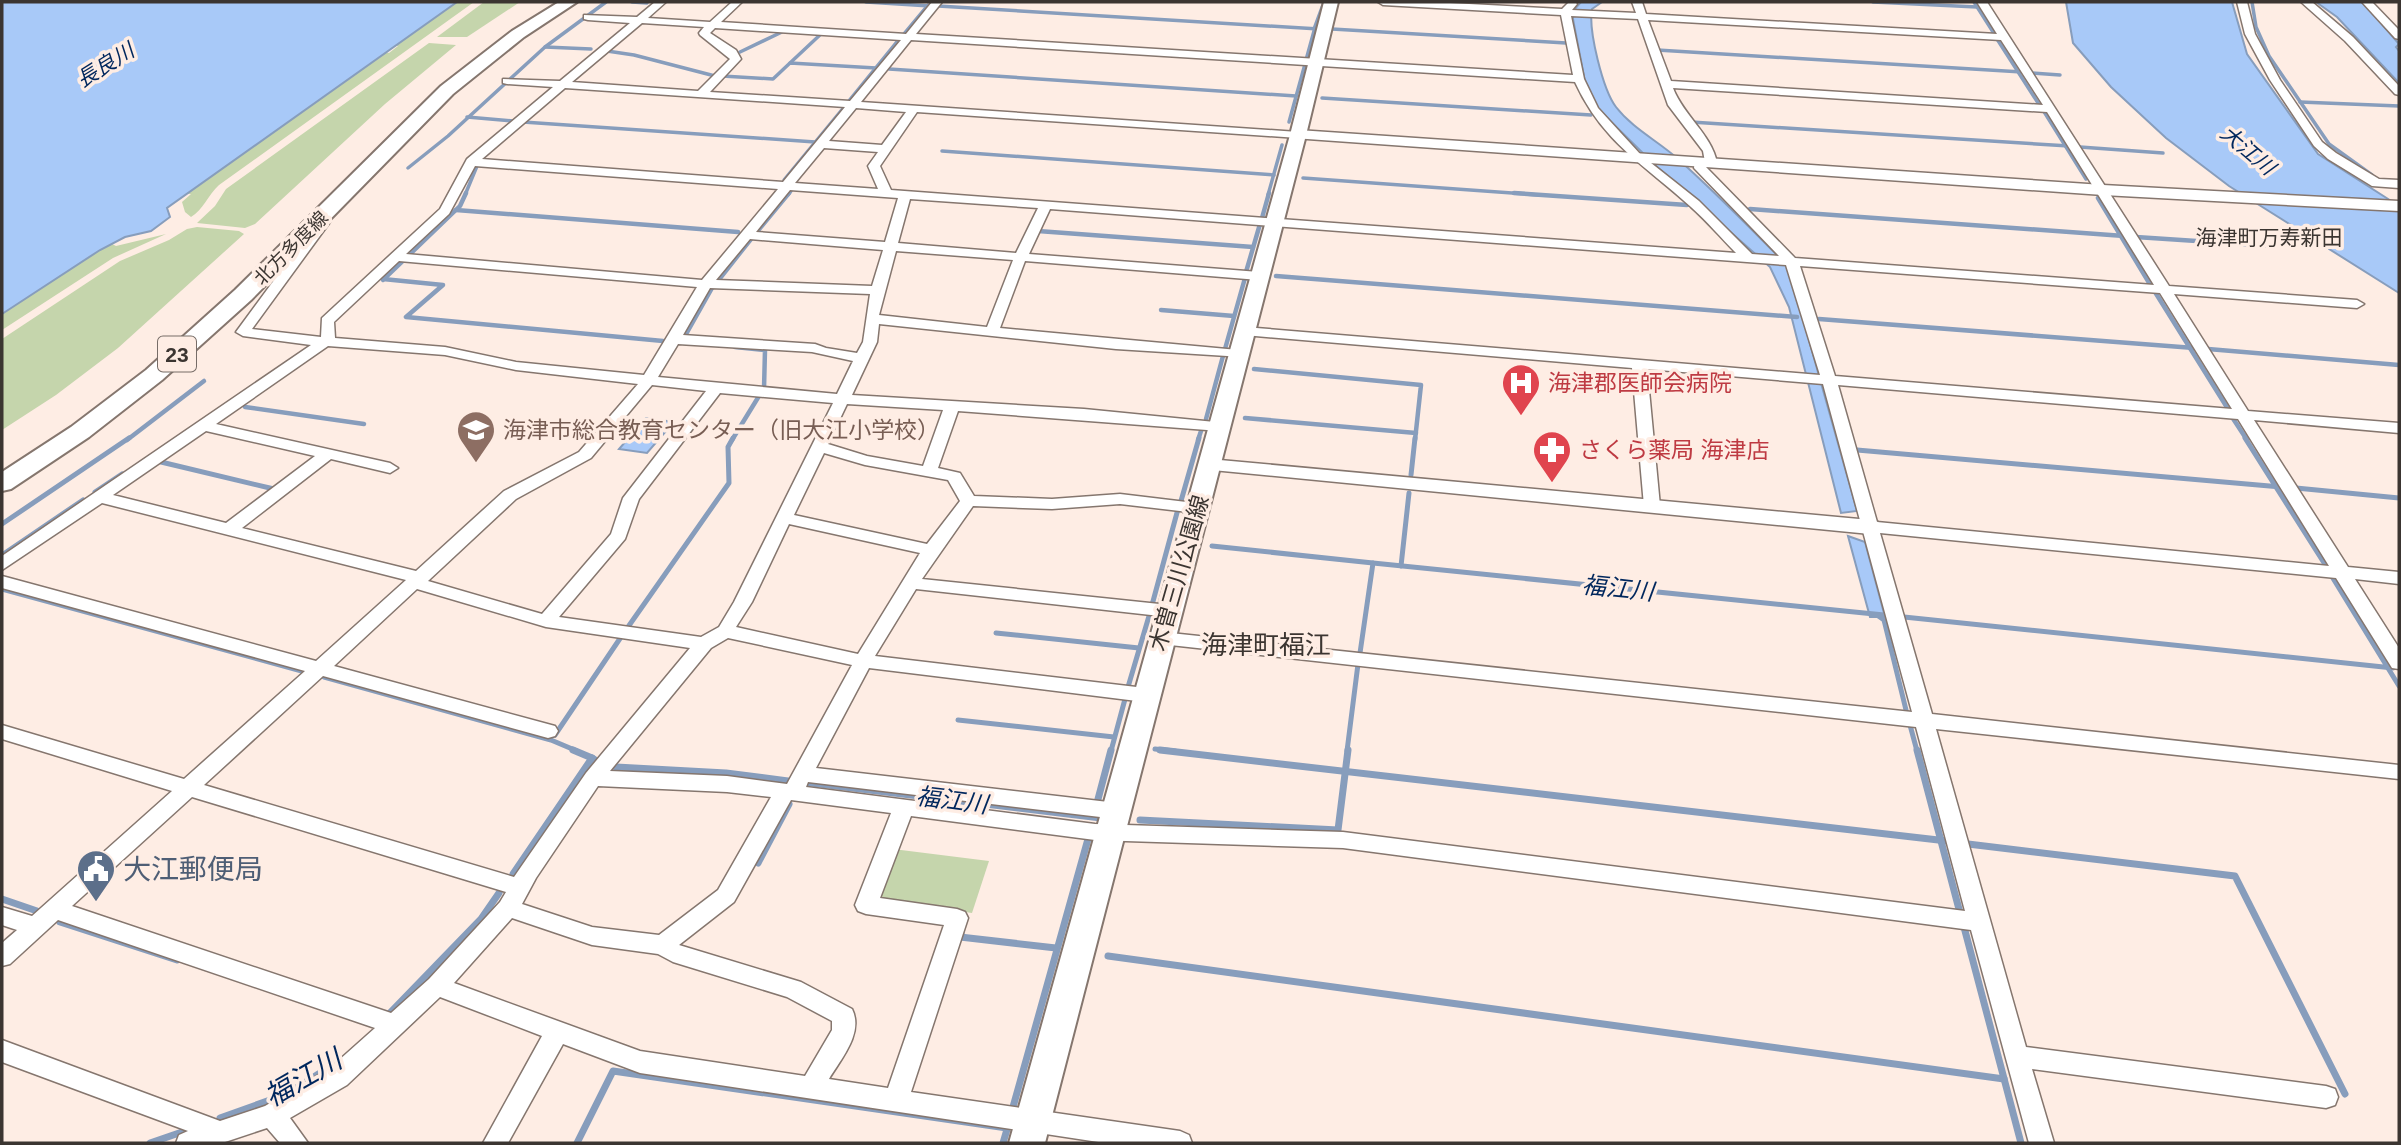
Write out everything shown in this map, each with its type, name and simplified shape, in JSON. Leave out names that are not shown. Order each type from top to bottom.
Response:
[{"type":"main road","name":"北方多度線","points":[[2,483],[80,432],[154,374],[243,295],[447,90],[518,34],[569,2]]},
{"type":"main road","name":"木曽三川公園線","points":[[1030,1132],[1114,822],[1145,695],[1298,135],[1331,2]]},
{"type":"street","points":[[328,340],[327,321],[402,258],[445,211],[471,162],[661,2]]},
{"type":"street","points":[[701,94],[736,59],[732,52],[704,33],[737,2]]},
{"type":"street","points":[[2,957],[510,495],[585,455],[649,380],[706,284],[937,2]]},
{"type":"street","points":[[1383,2],[2003,37]]},
{"type":"street","points":[[1575,2],[1567,13],[1579,79],[1593,109],[1640,158],[1695,204],[1752,259]]},
{"type":"street","points":[[1637,2],[1665,84],[1685,121],[1709,151],[1698,162]]},
{"type":"street","points":[[1982,2],[2399,663]]},
{"type":"street","points":[[2242,2],[2250,34],[2275,80],[2318,144],[2332,156],[2376,183],[2399,184]]},
{"type":"street","points":[[2306,2],[2349,39],[2399,92]]},
{"type":"street","points":[[2367,2],[2399,36]]},
{"type":"street","points":[[1595,14],[1604,3]]},
{"type":"street","points":[[588,17],[1579,79]]},
{"type":"street","points":[[2386,20],[2399,20]]},
{"type":"street","points":[[508,81],[2235,198],[2399,206]]},
{"type":"street","points":[[1665,84],[2050,108]]},
{"type":"street","points":[[886,193],[874,166],[914,108]]},
{"type":"street","points":[[820,145],[885,149]]},
{"type":"street","points":[[471,162],[2357,304]]},
{"type":"street","points":[[1698,162],[1710,180],[1788,262],[1827,379],[1870,527],[2041,1143]]},
{"type":"street","points":[[188,1143],[272,1115],[338,1077],[437,986],[513,898],[593,778],[704,644],[725,631],[743,603],[870,342],[873,307],[905,195]]},
{"type":"street","points":[[335,204],[290,271],[243,332],[289,339],[445,351],[516,366],[843,400],[1220,426]]},
{"type":"street","points":[[992,332],[1020,258],[1045,206]]},
{"type":"street","points":[[747,235],[1259,276]]},
{"type":"street","points":[[402,258],[706,284],[841,291],[878,290]]},
{"type":"street","points":[[874,318],[992,332],[1241,342],[1639,364],[2399,428]]},
{"type":"street","points":[[674,339],[815,348],[822,352],[863,358]]},
{"type":"street","points":[[2,564],[328,340]]},
{"type":"street","points":[[1639,364],[1652,506]]},
{"type":"street","points":[[546,621],[619,535],[631,498],[716,387]]},
{"type":"street","points":[[929,472],[952,406]]},
{"type":"street","points":[[204,426],[390,468]]},
{"type":"street","points":[[820,447],[866,460],[954,476],[968,501]]},
{"type":"street","points":[[228,530],[328,454]]},
{"type":"street","points":[[1209,465],[2399,578]]},
{"type":"street","points":[[100,497],[419,580],[546,621],[704,644]]},
{"type":"street","points":[[968,501],[1052,503],[1120,499],[1197,508]]},
{"type":"street","points":[[663,945],[726,896],[802,774],[909,583],[968,501]]},
{"type":"street","points":[[784,518],[931,550]]},
{"type":"street","points":[[2,582],[548,731]]},
{"type":"street","points":[[909,583],[1169,611]]},
{"type":"street","points":[[725,631],[863,661],[1145,695]]},
{"type":"street","points":[[1161,638],[2399,772]]},
{"type":"street","points":[[2,732],[189,789],[513,898],[592,936],[663,945],[673,953],[793,989],[844,1016],[845,1031],[812,1086]]},
{"type":"street","points":[[802,774],[1114,822]]},
{"type":"street","points":[[593,778],[727,784],[904,807],[1343,840],[1981,922]]},
{"type":"street","points":[[897,1098],[957,918],[866,905],[904,807]]},
{"type":"street","points":[[56,909],[396,1025]]},
{"type":"street","points":[[2,916],[36,927]]},
{"type":"street","points":[[437,986],[640,1062],[897,1098],[1030,1132],[1180,1143]]},
{"type":"street","points":[[495,1143],[557,1032]]},
{"type":"street","points":[[2,1051],[220,1132]]},
{"type":"street","points":[[2017,1056],[2326,1097]]},
{"type":"street","points":[[272,1115],[296,1143]]},
{"type":"green space","points":[[457,2],[474,2],[219,185],[191,217],[185,212],[182,202],[191,194],[186,194],[385,52],[389,53],[398,46],[393,46]]},
{"type":"green space","points":[[484,2],[520,2],[467,37],[437,37]]},
{"type":"green space","points":[[429,43],[456,45],[385,104],[255,224],[245,228],[197,223],[215,206],[226,189]]},
{"type":"green space","points":[[197,227],[239,231],[244,234],[118,348],[56,395],[2,430],[2,339],[120,261],[169,240],[187,229]]},
{"type":"green space","points":[[166,234],[113,258],[2,330],[2,314],[100,250],[112,244],[116,246]]},
{"type":"green space","points":[[893,849],[989,861],[972,913],[874,899]]},
{"type":"water","name":"長良川","points":[[2,2],[457,2],[167,208],[170,217],[151,231],[125,237],[100,250],[2,314]]},
{"type":"water","points":[[1581,2],[1602,2],[1592,9],[1592,31],[1602,74],[1616,107],[1630,122],[1670,152],[1704,183],[1789,269],[1857,511],[1841,513],[1789,307],[1770,267],[1656,166],[1595,106],[1587,92],[1573,19],[1573,11]]},
{"type":"water","name":"大江川","points":[[2066,2],[2232,2],[2247,54],[2318,154],[2399,206],[2399,293],[2229,186],[2166,138],[2111,87],[2073,43]]},
{"type":"water","points":[[2316,2],[2363,2],[2399,44],[2396,47],[2399,51],[2399,83],[2337,17]]},
{"type":"water","points":[[646,418],[674,422],[647,453],[619,449]]},
{"type":"water","points":[[1848,536],[1865,542],[1885,617],[1870,617]]},
{"type":"waterway","points":[[545,47],[606,2]]},
{"type":"waterway","points":[[632,2],[647,3]]},
{"type":"waterway","points":[[866,2],[927,6]]},
{"type":"waterway","points":[[1314,29],[1324,2]]},
{"type":"waterway","points":[[1873,2],[1977,7]]},
{"type":"waterway","points":[[1974,2],[1995,35]]},
{"type":"waterway","points":[[2252,2],[2256,27],[2269,56],[2300,102]]},
{"type":"waterway","points":[[903,35],[927,6]]},
{"type":"waterway","points":[[938,6],[1314,29]]},
{"type":"waterway","points":[[1314,29],[1319,29]]},
{"type":"waterway","points":[[1332,29],[1566,43]]},
{"type":"waterway","points":[[740,52],[784,31]]},
{"type":"waterway","points":[[1306,60],[1314,31]]},
{"type":"waterway","points":[[790,63],[822,33],[817,33]]},
{"type":"waterway","points":[[876,68],[900,38]]},
{"type":"waterway","points":[[1997,39],[2018,72]]},
{"type":"waterway","points":[[469,117],[545,47]]},
{"type":"waterway","points":[[545,47],[591,49]]},
{"type":"waterway","points":[[1657,50],[2018,72]]},
{"type":"waterway","points":[[607,51],[634,55],[715,76]]},
{"type":"waterway","points":[[722,76],[773,79],[790,63]]},
{"type":"waterway","points":[[790,63],[876,68]]},
{"type":"waterway","points":[[1289,122],[1305,64]]},
{"type":"waterway","points":[[848,102],[876,68]]},
{"type":"waterway","points":[[889,69],[1296,96]]},
{"type":"waterway","points":[[2018,72],[2040,106]]},
{"type":"waterway","points":[[2032,73],[2060,75]]},
{"type":"waterway","points":[[1322,98],[1591,115]]},
{"type":"waterway","points":[[2300,102],[2399,106]]},
{"type":"waterway","points":[[2300,102],[2329,144],[2372,175]]},
{"type":"waterway","points":[[784,180],[845,106]]},
{"type":"waterway","points":[[2043,110],[2065,146]]},
{"type":"waterway","points":[[408,168],[469,117]]},
{"type":"waterway","points":[[469,117],[513,121]]},
{"type":"waterway","points":[[523,122],[815,142]]},
{"type":"waterway","points":[[1691,122],[2065,146]]},
{"type":"waterway","points":[[1274,175],[1282,145]]},
{"type":"waterway","points":[[2065,146],[2086,179]]},
{"type":"waterway","points":[[2080,147],[2163,153]]},
{"type":"waterway","points":[[942,151],[1274,175]]},
{"type":"waterway","points":[[465,195],[477,166]]},
{"type":"waterway","points":[[1268,195],[1274,175]]},
{"type":"waterway","points":[[1303,178],[1539,195]]},
{"type":"waterway","points":[[788,195],[791,191]]},
{"type":"waterway","points":[[384,279],[460,206],[466,193]]},
{"type":"waterway","points":[[756,233],[789,193]]},
{"type":"waterway","points":[[1262,218],[1269,193]]},
{"type":"waterway","points":[[1514,193],[1687,205]]},
{"type":"waterway","points":[[2098,198],[2121,236]]},
{"type":"waterway","points":[[1750,209],[2121,236]]},
{"type":"waterway","points":[[456,210],[738,232]]},
{"type":"waterway","points":[[1246,272],[1260,224]]},
{"type":"waterway","points":[[1038,231],[1253,247]]},
{"type":"waterway","points":[[2121,236],[2151,286]]},
{"type":"waterway","points":[[2136,237],[2272,246]]},
{"type":"waterway","points":[[717,282],[751,239]]},
{"type":"waterway","points":[[1276,276],[1797,317]]},
{"type":"waterway","points":[[1225,349],[1245,278]]},
{"type":"waterway","points":[[384,279],[443,285],[406,317],[663,341]]},
{"type":"waterway","points":[[685,336],[712,288]]},
{"type":"waterway","points":[[2155,292],[2190,348]]},
{"type":"waterway","points":[[1161,310],[1234,316]]},
{"type":"waterway","points":[[1819,319],[2190,348]]},
{"type":"waterway","points":[[735,347],[765,350],[764,389]]},
{"type":"waterway","points":[[2190,348],[2194,348]]},
{"type":"waterway","points":[[2190,348],[2228,409]]},
{"type":"waterway","points":[[2208,349],[2399,365]]},
{"type":"waterway","points":[[1206,419],[1223,356]]},
{"type":"waterway","points":[[1254,369],[1421,385],[1416,433]]},
{"type":"waterway","points":[[127,440],[204,381]]},
{"type":"waterway","points":[[732,440],[759,396]]},
{"type":"waterway","points":[[245,407],[364,424]]},
{"type":"waterway","points":[[2232,417],[2247,440]]},
{"type":"waterway","points":[[1245,418],[1416,433]]},
{"type":"waterway","points":[[1198,440],[1201,431]]},
{"type":"waterway","points":[[1415,440],[1416,433]]},
{"type":"waterway","points":[[2,524],[129,438]]},
{"type":"waterway","points":[[628,627],[729,483],[728,447],[733,438]]},
{"type":"waterway","points":[[1181,501],[1199,438]]},
{"type":"waterway","points":[[1411,475],[1415,438]]},
{"type":"waterway","points":[[2245,438],[2276,487]]},
{"type":"waterway","points":[[1857,450],[2276,487]]},
{"type":"waterway","points":[[161,462],[274,489]]},
{"type":"waterway","points":[[95,492],[122,474]]},
{"type":"waterway","points":[[2276,487],[2281,487]]},
{"type":"waterway","points":[[2276,487],[2326,566]]},
{"type":"waterway","points":[[2296,488],[2399,498]]},
{"type":"waterway","points":[[1401,566],[1409,493]]},
{"type":"waterway","points":[[2,555],[83,500]]},
{"type":"waterway","points":[[1152,605],[1178,509]]},
{"type":"waterway","points":[[1212,546],[1373,563]]},
{"type":"waterway","name":"福江川","points":[[1360,653],[1373,563]]},
{"type":"waterway","name":"福江川","points":[[1373,563],[1401,566]]},
{"type":"waterway","name":"福江川","points":[[1401,566],[1884,615]]},
{"type":"waterway","points":[[2331,575],[2388,667]]},
{"type":"waterway","points":[[2,589],[309,673]]},
{"type":"waterway","points":[[1877,615],[1884,620],[1906,710]]},
{"type":"waterway","points":[[1128,687],[1149,616]]},
{"type":"waterway","points":[[1904,617],[2388,667]]},
{"type":"waterway","points":[[996,633],[1139,648]]},
{"type":"waterway","points":[[555,735],[621,637]]},
{"type":"waterway","name":"福江川","points":[[1347,751],[1358,664]]},
{"type":"waterway","points":[[2388,667],[2393,668]]},
{"type":"waterway","points":[[2388,667],[2399,686]]},
{"type":"waterway","points":[[324,677],[551,740],[577,751]]},
{"type":"waterway","points":[[1111,751],[1125,699]]},
{"type":"waterway","points":[[958,720],[1114,737]]},
{"type":"waterway","points":[[1910,725],[1917,751]]},
{"type":"waterway","points":[[1155,749],[1175,751]]},
{"type":"waterway","points":[[573,750],[592,758]]},
{"type":"waterway","points":[[1097,803],[1111,750]]},
{"type":"waterway","points":[[1160,750],[1345,771]]},
{"type":"waterway","name":"福江川","points":[[1345,771],[1348,750]]},
{"type":"waterway","points":[[1917,750],[1941,840]]},
{"type":"waterway","name":"福江川","points":[[513,874],[592,758]]},
{"type":"waterway","name":"福江川","points":[[616,767],[726,773],[788,781]]},
{"type":"waterway","name":"福江川","points":[[1140,820],[1338,830],[1345,771]]},
{"type":"waterway","points":[[1345,771],[1941,840]]},
{"type":"waterway","name":"福江川","points":[[803,782],[1101,818]]},
{"type":"waterway","points":[[758,863],[789,804]]},
{"type":"waterway","points":[[1013,1107],[1088,839]]},
{"type":"waterway","points":[[1941,840],[1947,841]]},
{"type":"waterway","points":[[1941,840],[1960,913]]},
{"type":"waterway","points":[[1968,844],[2235,876],[2345,1094]]},
{"type":"waterway","name":"福江川","points":[[390,1013],[481,919],[499,893]]},
{"type":"waterway","points":[[2,899],[37,911]]},
{"type":"waterway","points":[[60,922],[177,960]]},
{"type":"waterway","points":[[1964,927],[2021,1143]]},
{"type":"waterway","points":[[961,933],[960,937],[1056,948]]},
{"type":"waterway","points":[[1108,956],[2004,1079]]},
{"type":"waterway","name":"福江川","points":[[220,1118],[287,1094],[339,1061]]},
{"type":"waterway","points":[[577,1143],[613,1071],[1007,1128]]},
{"type":"waterway","points":[[1003,1143],[1008,1126]]},
{"type":"waterway","name":"福江川","points":[[150,1143],[182,1132]]},
{"type":"place","name":"海津郡医師会病院","points":[[1521,417]]},
{"type":"place","name":"海津市総合教育センター（旧大江小学校）","points":[[476,464]]},
{"type":"place","name":"さくら薬局 海津店","points":[[1552,484]]},
{"type":"place","name":"大江郵便局","points":[[96,903]]},
{"type":"district","name":"海津町万寿新田","points":[[2269,237]]},
{"type":"district","name":"海津町福江","points":[[1266,645]]}]
